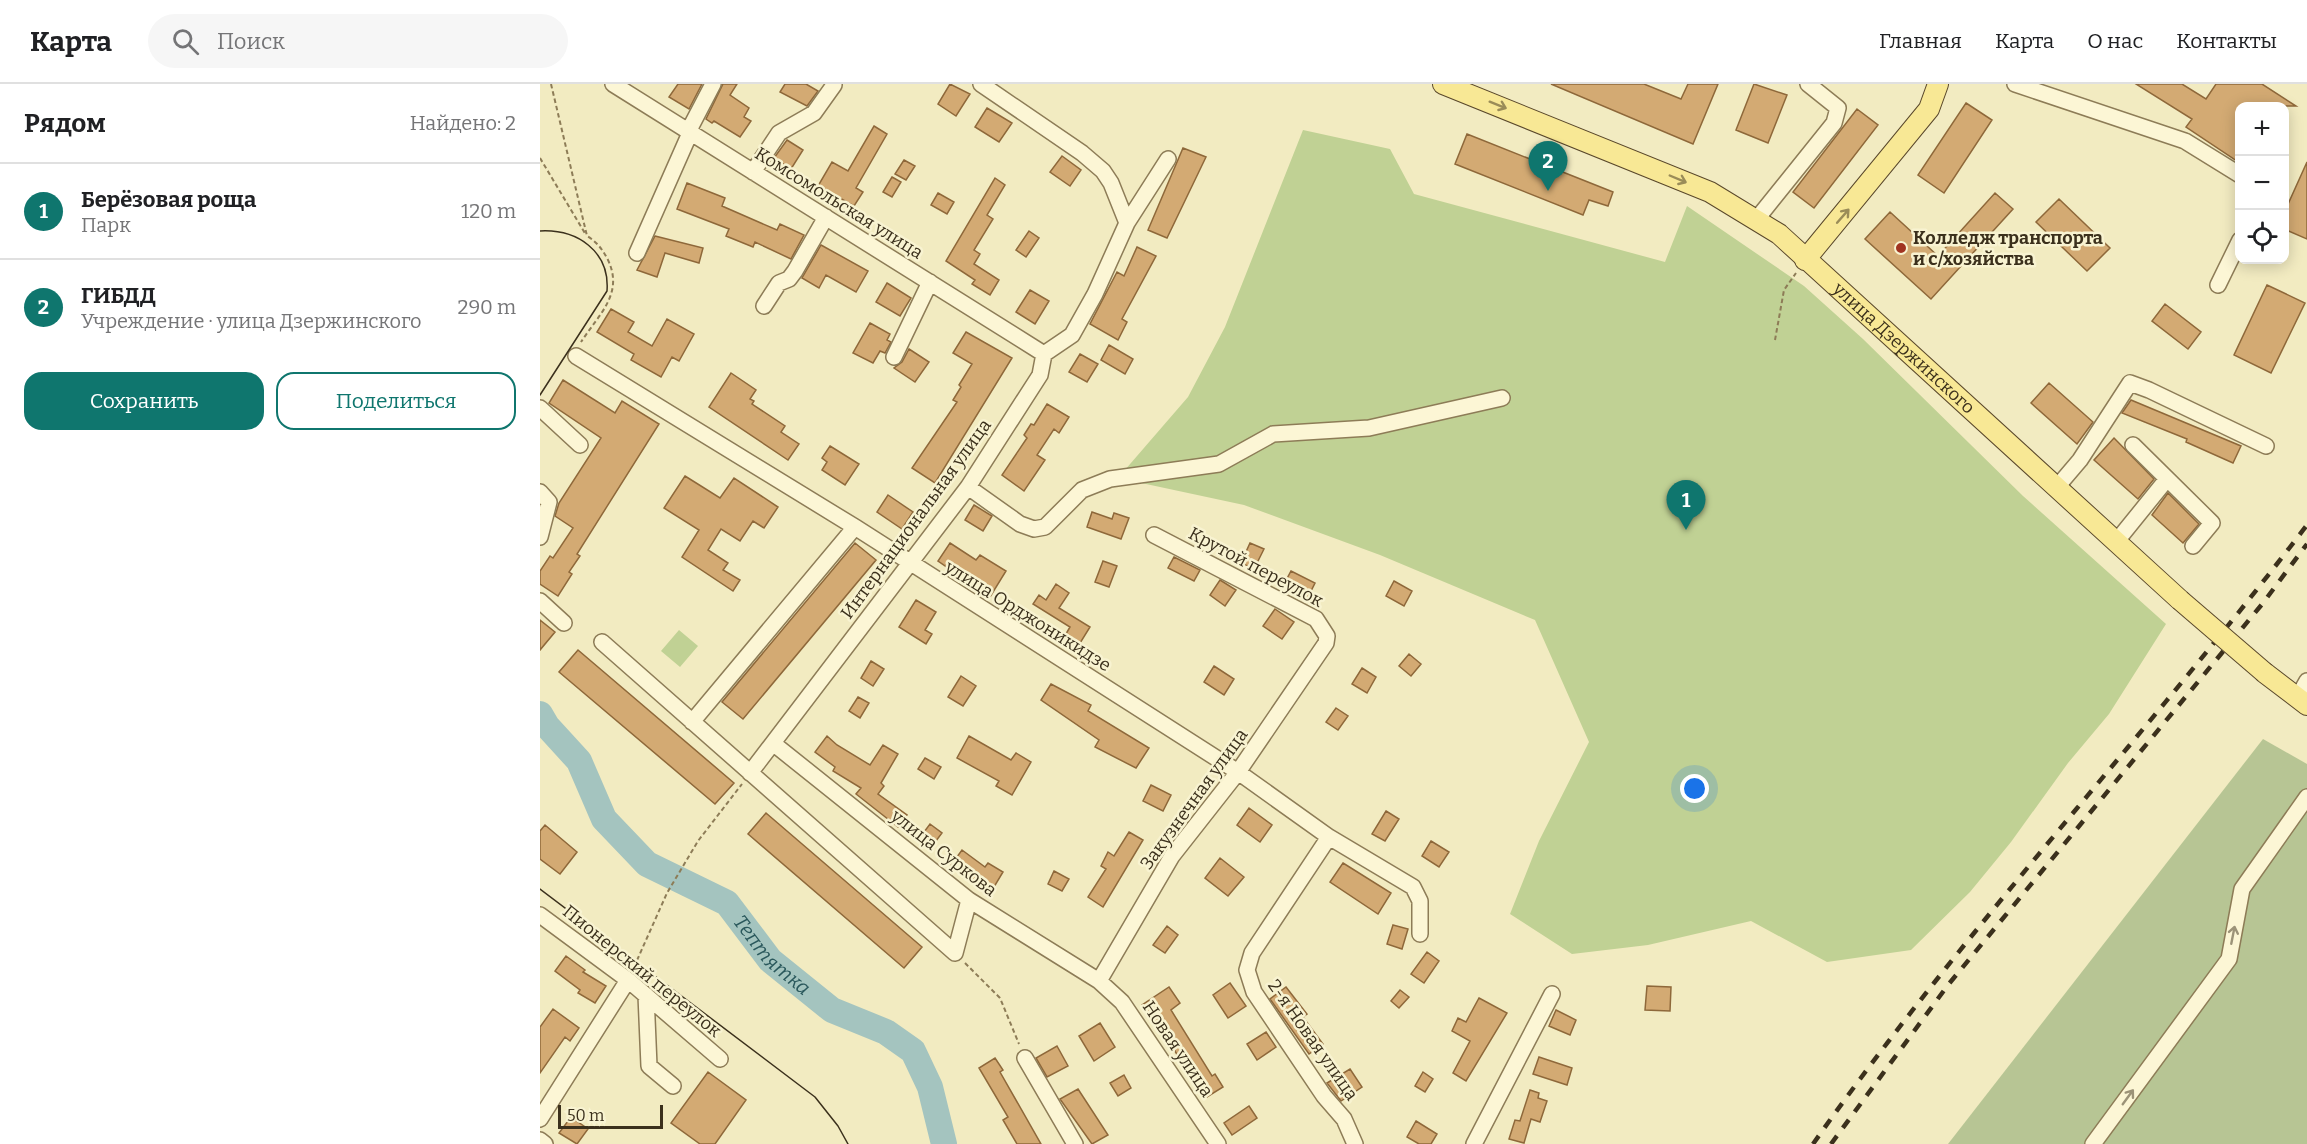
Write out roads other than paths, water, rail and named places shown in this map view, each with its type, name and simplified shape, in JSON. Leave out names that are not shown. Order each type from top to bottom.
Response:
[{"type":"main road","name":"улица Дзержинского","points":[[1443,84],[1710,192],[1779,234],[2180,600],[2265,673],[2304,694]]},
{"type":"main road","points":[[1805,260],[1929,109],[1940,86]]},
{"type":"street","name":"Комсомольская улица","points":[[613,84],[1044,354]]},
{"type":"street","points":[[637,253],[689,132],[713,84]]},
{"type":"street","points":[[981,84],[1082,153],[1103,171],[1111,183],[1126,223]]},
{"type":"street","points":[[1756,220],[1834,123],[1838,108],[1808,84]]},
{"type":"street","points":[[2015,84],[2185,141],[2235,172]]},
{"type":"street","points":[[753,172],[778,133],[814,113],[834,85]]},
{"type":"street","points":[[1044,354],[1072,335],[1095,294],[1126,223],[1168,159]]},
{"type":"street","points":[[764,306],[779,283],[789,279],[795,271],[826,217]]},
{"type":"street","points":[[2218,285],[2235,250]]},
{"type":"street","points":[[894,357],[930,282]]},
{"type":"street","name":"Интернациональная улица","points":[[750,773],[968,487],[1040,375],[1044,354]]},
{"type":"street","name":"улица Орджоникидзе","points":[[576,356],[855,527],[1238,772],[1329,837],[1413,887],[1420,901],[1420,934]]},
{"type":"street","points":[[2057,488],[2080,460],[2130,383],[2266,446]]},
{"type":"street","points":[[968,487],[1020,524],[1034,529],[1045,527],[1082,490],[1110,479],[1219,464],[1273,434],[1369,428],[1502,398]]},
{"type":"street","points":[[540,408],[580,445]]},
{"type":"street","points":[[2133,445],[2212,523],[2193,546]]},
{"type":"street","points":[[2116,542],[2168,479]]},
{"type":"street","points":[[540,492],[549,502],[540,537]]},
{"type":"street","points":[[692,722],[855,527]]},
{"type":"street","name":"Крутой переулок","points":[[1154,535],[1316,619],[1327,636],[1326,643]]},
{"type":"street","points":[[540,601],[564,622]]},
{"type":"street","points":[[602,642],[955,953],[969,900]]},
{"type":"street","name":"Закузнечная улица","points":[[1099,981],[1172,856],[1238,772],[1326,643]]},
{"type":"street","name":"улица Суркова","points":[[774,744],[969,900],[1099,981]]},
{"type":"street","points":[[2093,1144],[2229,958],[2242,888],[2307,797]]},
{"type":"street","name":"2-я Новая улица","points":[[1329,837],[1252,953],[1247,969],[1254,992],[1324,1096],[1344,1119],[1354,1144]]},
{"type":"street","name":"Пионерский переулок","points":[[540,915],[628,980],[720,1059]]},
{"type":"street","points":[[540,1119],[628,980]]},
{"type":"street","name":"Новая улица","points":[[1099,981],[1122,1002],[1218,1144]]},
{"type":"street","points":[[1474,1144],[1552,994]]},
{"type":"street","points":[[646,995],[649,1066],[673,1086]]},
{"type":"street","points":[[1025,1058],[1075,1144]]},
{"type":"street","points":[[540,1140],[545,1144]]},
{"type":"waterway","name":"Тептятка","points":[[540,714],[547,726],[579,761],[604,819],[647,864],[727,903],[770,960],[832,1010],[886,1032],[913,1051],[930,1087],[944,1144]]},
{"type":"tram line","points":[[540,231],[566,234],[588,245],[603,264],[607,291],[540,395]]},
{"type":"tram line","points":[[540,889],[815,1097],[838,1126],[848,1144]]},
{"type":"railway","points":[[1813,1144],[1932,986],[2184,680],[2307,525]]},
{"type":"railway","points":[[1831,1144],[1948,985],[2263,603],[2307,544]]},
{"type":"place","name":"ГИБДД","points":[[1548,191]]},
{"type":"place","name":"Колледж транспорта и с/хозяйства","points":[[1901,248]]},
{"type":"place","name":"Берёзовая роща","points":[[1686,530]]}]
